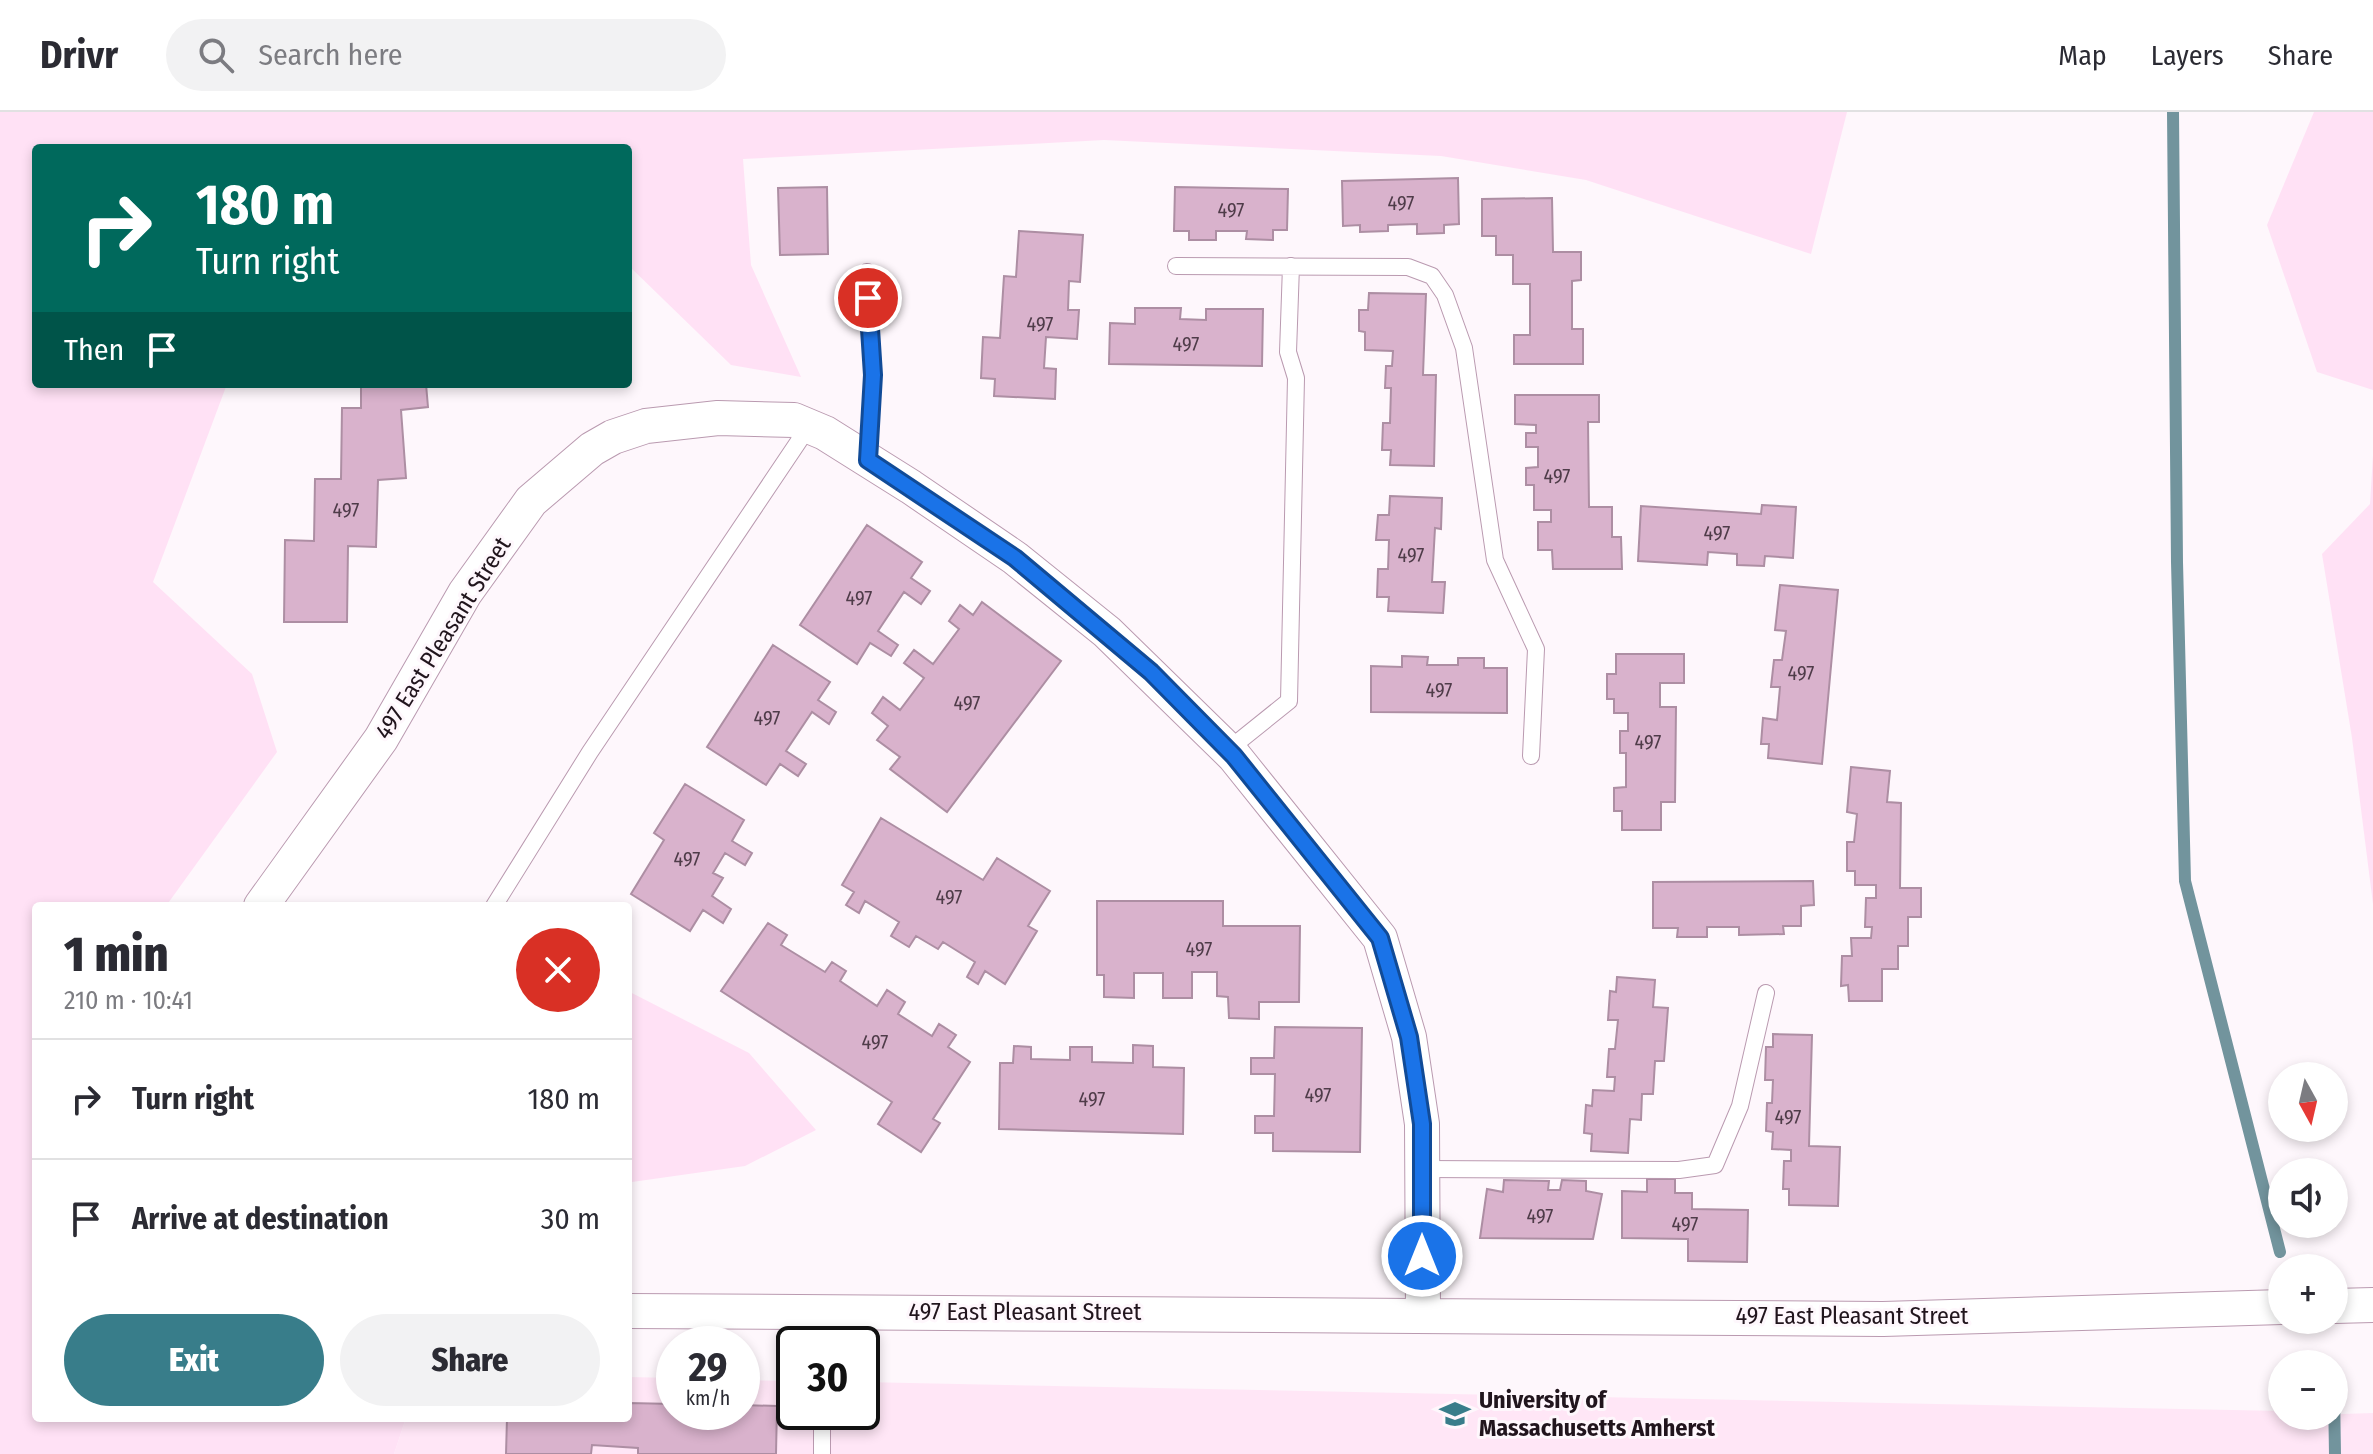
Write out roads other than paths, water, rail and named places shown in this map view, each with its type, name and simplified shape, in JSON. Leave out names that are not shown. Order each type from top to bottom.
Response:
[{"type":"street","name":"497 East Pleasant Street","points":[[264,902],[381,739],[465,593],[531,501],[592,449],[613,437],[646,426],[718,418],[770,417],[809,426],[868,460],[1015,558],[1151,672],[1228,750],[1380,938],[1409,1037],[1422,1124],[1423,1313]]},
{"type":"street","points":[[2348,1306],[2373,1305]]},
{"type":"street","name":"497 East Pleasant Street","points":[[632,1311],[1423,1313],[1883,1319],[2268,1307]]},
{"type":"lane","points":[[1176,266],[1408,267],[1432,276],[1445,295],[1464,348],[1495,560],[1536,649],[1531,756]]},
{"type":"lane","points":[[1228,750],[1289,701],[1296,378],[1288,352],[1291,266]]},
{"type":"lane","points":[[867,272],[873,375],[868,460]]},
{"type":"lane","points":[[496,902],[590,752],[809,426]]},
{"type":"lane","points":[[1422,1169],[1679,1170],[1715,1165],[1740,1106],[1766,993]]},
{"type":"lane","points":[[822,1430],[822,1454]]},
{"type":"waterway","points":[[2173,112],[2177,562],[2185,881],[2280,1252]]},
{"type":"waterway","points":[[2335,1430],[2335,1454]]},
{"type":"place","name":"University of Massachusetts Amherst","points":[[1455,1414]]}]
